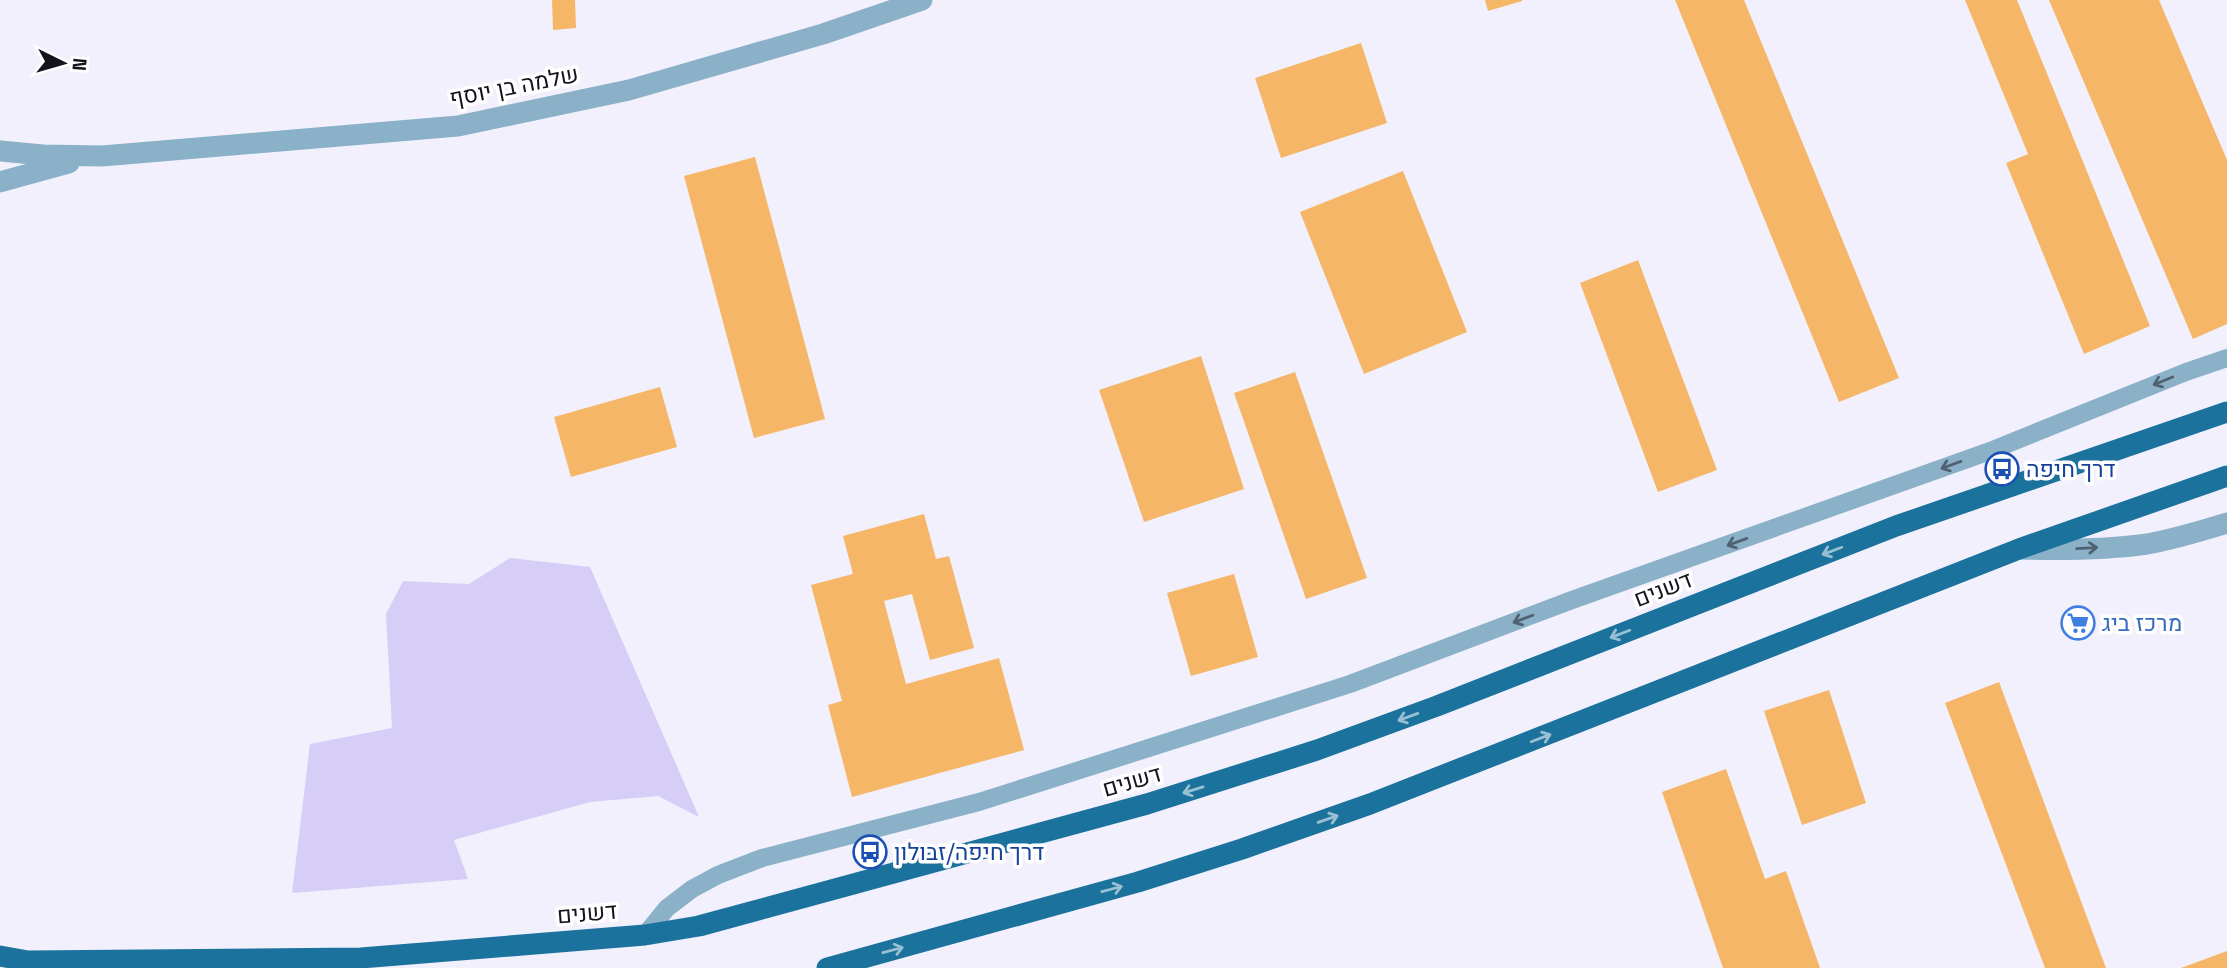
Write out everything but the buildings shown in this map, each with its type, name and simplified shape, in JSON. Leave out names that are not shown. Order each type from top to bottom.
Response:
[{"type":"main road","name":"דשנים","points":[[0,956],[42,961],[361,958],[645,935],[699,926],[1147,804],[1317,750],[1437,706],[1896,526],[2227,412]]},
{"type":"main road","points":[[827,968],[1138,882],[1357,809],[2019,549],[2227,476]]},
{"type":"street","name":"שלמה בן יוסף","points":[[0,151],[102,156],[458,125],[629,90],[823,34],[922,0]]},
{"type":"street","name":"שלמה בן יוסף","points":[[0,182],[102,156]]},
{"type":"street","points":[[2019,549],[2052,550],[2144,544],[2178,538],[2227,523]]},
{"type":"lane","points":[[645,935],[667,908],[692,889],[718,875],[762,858],[979,802],[1350,684],[1572,600],[1990,451],[2227,358]]},
{"type":"shaded area","points":[[0,0],[2227,0],[2227,968],[0,968]]},
{"type":"shaded area","points":[[510,558],[590,567],[699,817],[658,796],[590,802],[454,840],[468,879],[292,893],[310,744],[392,728],[386,614],[403,581],[469,584]]},
{"type":"place","name":"דרך חיפה","points":[[2002,469]]},
{"type":"place","name":"מרכז ביג","points":[[2078,623]]},
{"type":"place","name":"דרך חיפה/זבולון","points":[[870,852]]}]
